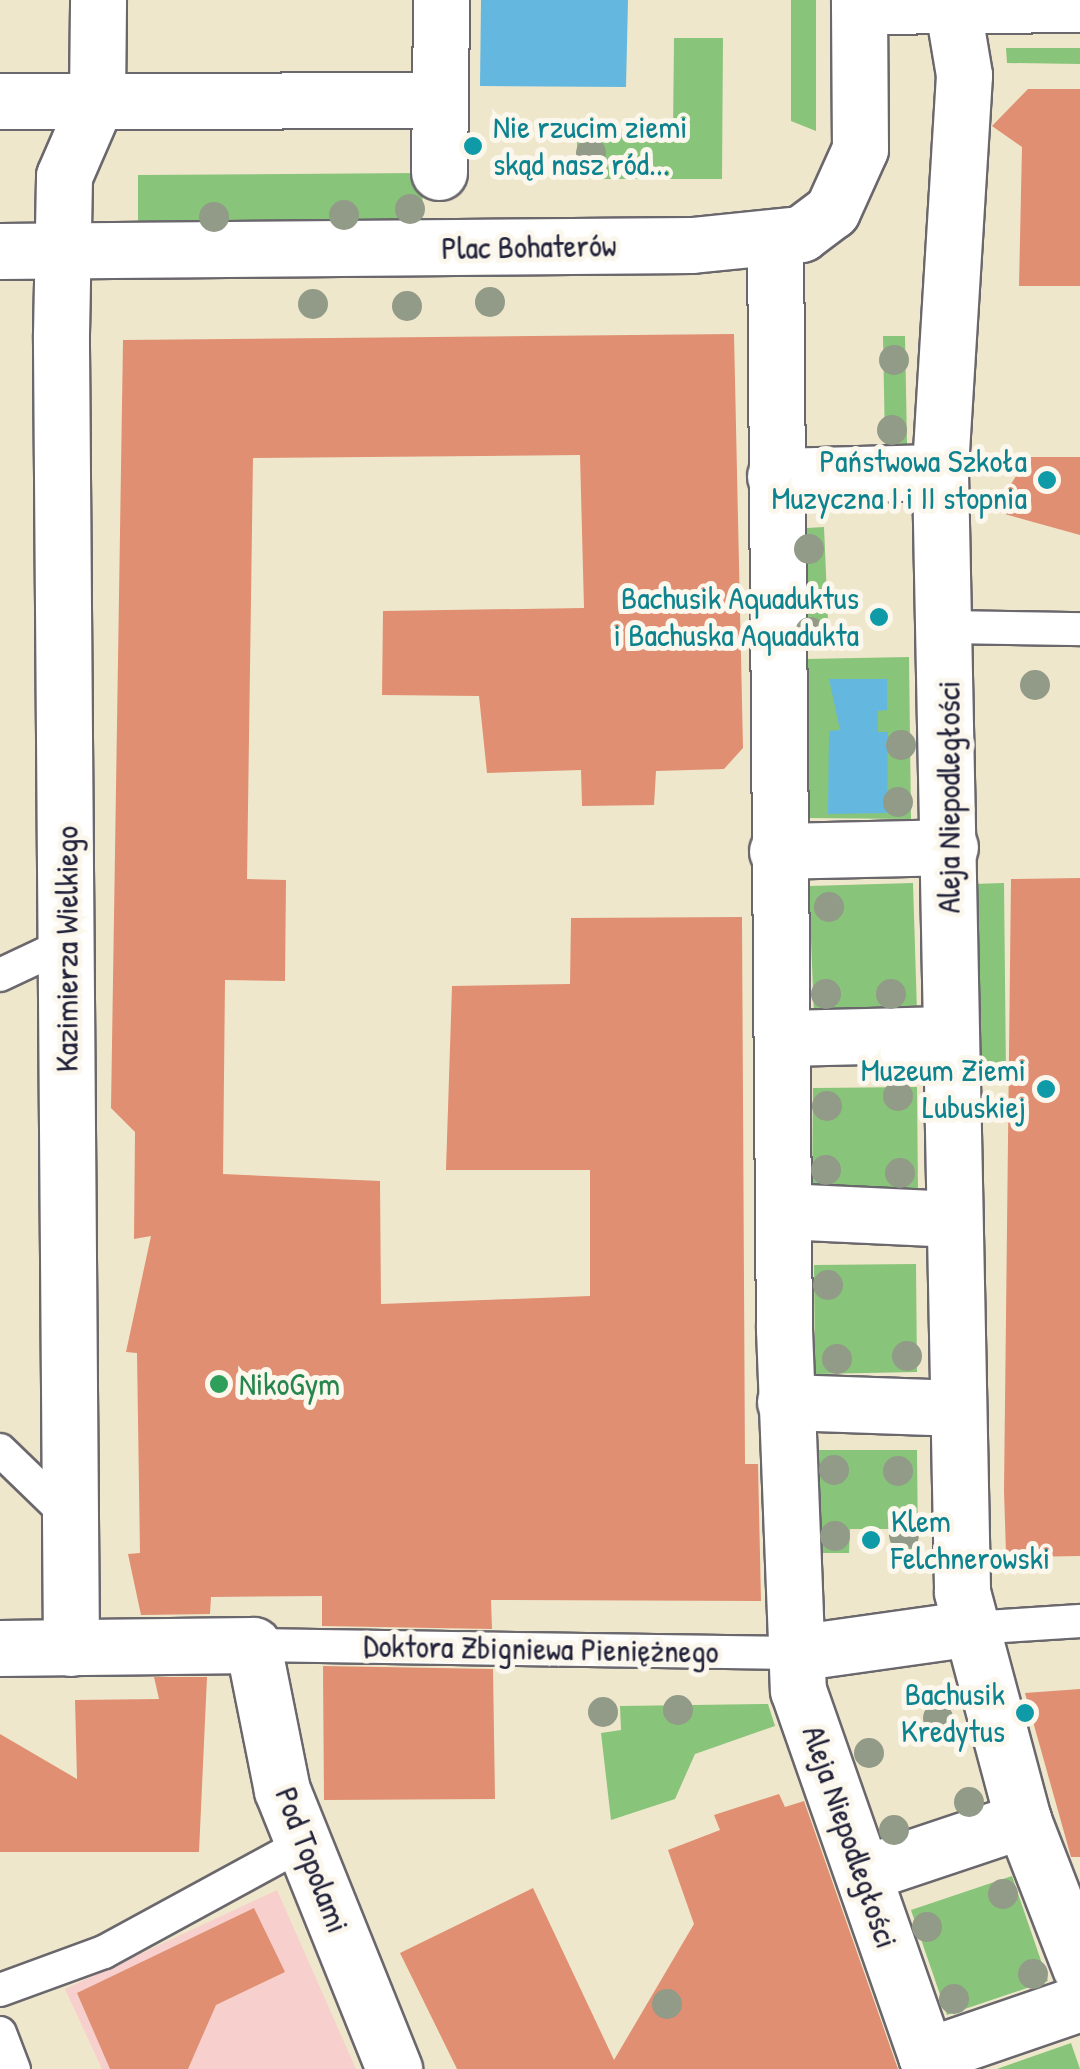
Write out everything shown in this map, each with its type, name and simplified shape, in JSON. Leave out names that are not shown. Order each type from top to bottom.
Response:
[{"type":"street","points":[[97,100],[98,0]]},
{"type":"street","points":[[439,172],[440,0]]},
{"type":"street","points":[[859,3],[1080,4]]},
{"type":"street","name":"Plac Bohaterów","points":[[0,251],[775,241],[832,210],[860,150],[859,3]]},
{"type":"street","name":"Aleja Niepodległości","points":[[952,4],[964,75],[943,312],[940,472],[947,627],[954,1408],[967,1610],[1024,1820],[1080,1966]]},
{"type":"street","name":"Kazimierza Wielkiego","points":[[71,1648],[62,250],[65,166],[97,100]]},
{"type":"street","points":[[0,101],[440,100]]},
{"type":"street","name":"Aleja Niepodległości","points":[[775,241],[777,851],[783,1038],[785,1402],[798,1690],[928,2062],[1080,2003]]},
{"type":"street","points":[[776,476],[940,472]]},
{"type":"street","points":[[777,851],[950,848]]},
{"type":"street","points":[[783,1038],[950,1034]]},
{"type":"street","points":[[784,1211],[954,1219]]},
{"type":"street","points":[[785,1402],[954,1408]]},
{"type":"street","points":[[794,1634],[967,1610]]},
{"type":"street","name":"Doktora Zbigniewa Pieniężnego","points":[[0,1648],[253,1645]]},
{"type":"street","name":"Pod Topolami","points":[[253,1645],[282,1790],[394,2069]]},
{"type":"street","points":[[865,1874],[1024,1820]]},
{"type":"lane","points":[[947,627],[1080,628]]},
{"type":"lane","points":[[0,976],[68,942]]},
{"type":"lane","points":[[0,1450],[52,1491],[72,1523]]},
{"type":"lane","points":[[967,1610],[1080,1621]]},
{"type":"lane","name":"Doktora Zbigniewa Pieniężnego","points":[[253,1645],[794,1634]]},
{"type":"lane","points":[[0,1990],[104,1952],[304,1843]]},
{"type":"lane","points":[[0,2032],[14,2069]]},
{"type":"shaded area","points":[[277,1890],[356,2069],[102,2069],[65,1989]]},
{"type":"green space","points":[[791,0],[816,0],[816,131],[791,121]]},
{"type":"green space","points":[[674,38],[723,38],[722,179],[577,179],[577,133],[673,133]]},
{"type":"green space","points":[[1006,48],[1080,48],[1080,64],[1007,63]]},
{"type":"green space","points":[[423,173],[422,222],[138,225],[138,175]]},
{"type":"green space","points":[[883,336],[905,336],[907,444],[885,445]]},
{"type":"green space","points":[[824,527],[829,644],[795,646],[790,529]]},
{"type":"green space","points":[[909,657],[911,819],[809,818],[805,659]]},
{"type":"green space","points":[[913,883],[917,1013],[814,1017],[809,886]]},
{"type":"green space","points":[[1004,883],[1006,1075],[976,1076],[973,884]]},
{"type":"green space","points":[[917,1087],[918,1193],[812,1193],[813,1088]]},
{"type":"green space","points":[[916,1264],[917,1372],[815,1374],[814,1265]]},
{"type":"green space","points":[[817,1450],[917,1450],[918,1550],[891,1551],[890,1529],[850,1529],[849,1553],[818,1553]]},
{"type":"green space","points":[[768,1704],[775,1726],[695,1754],[675,1799],[611,1820],[601,1733],[621,1730],[620,1706]]},
{"type":"green space","points":[[1012,1876],[1048,1981],[947,2015],[911,1910]]},
{"type":"green space","points":[[1071,2043],[1080,2069],[997,2069]]},
{"type":"water","points":[[481,0],[628,0],[626,87],[480,86]]},
{"type":"water","points":[[829,679],[887,679],[887,710],[878,711],[878,732],[888,732],[887,813],[828,814],[829,731],[840,730]]},
{"type":"building","points":[[1028,89],[1080,89],[1080,286],[1019,286],[1022,147],[992,126]]},
{"type":"building","points":[[734,334],[743,748],[724,769],[656,771],[654,805],[582,806],[581,770],[487,773],[479,696],[382,695],[383,611],[584,608],[580,455],[253,458],[247,879],[286,880],[285,981],[225,980],[223,1174],[380,1181],[381,1304],[590,1296],[590,1170],[446,1170],[452,986],[570,984],[571,918],[742,917],[745,1464],[758,1464],[761,1601],[491,1600],[492,1629],[322,1626],[322,1596],[211,1597],[210,1614],[141,1615],[128,1554],[140,1553],[137,1353],[126,1352],[151,1236],[134,1239],[135,1132],[111,1108],[123,340]]},
{"type":"building","points":[[1028,457],[1080,457],[1080,535],[994,511]]},
{"type":"building","name":"Muzeum Ziemi Lubuskiej","points":[[1080,878],[1080,1556],[1022,1557],[1006,1553],[1004,1491],[1011,879]]},
{"type":"building","points":[[323,1666],[493,1669],[495,1799],[324,1800]]},
{"type":"building","points":[[154,1677],[207,1677],[199,1852],[0,1852],[0,1734],[77,1779],[75,1700],[159,1699]]},
{"type":"building","points":[[1080,1689],[1080,1857],[1071,1857],[1025,1693]]},
{"type":"building","points":[[779,1794],[785,1807],[804,1801],[898,2069],[457,2069],[400,1953],[533,1888],[614,2060],[694,1924],[668,1850],[720,1830],[714,1815]]},
{"type":"building","points":[[254,1908],[285,1972],[216,2005],[188,2069],[110,2069],[77,1993]]},
{"type":"place","name":"Nie rzucim ziemi skąd nasz ród...","points":[[473,146]]},
{"type":"place","name":"Państwowa Szkoła Muzyczna I i II stopnia","points":[[1047,480]]},
{"type":"place","name":"Bachusik Aquaduktus i Bachuska Aquadukta","points":[[879,617]]},
{"type":"place","name":"Muzeum Ziemi Lubuskiej","points":[[1046,1089]]},
{"type":"place","name":"NikoGym","points":[[219,1384]]},
{"type":"place","name":"Klem Felchnerowski","points":[[871,1540]]},
{"type":"place","name":"Bachusik Kredytus","points":[[1025,1713]]}]
